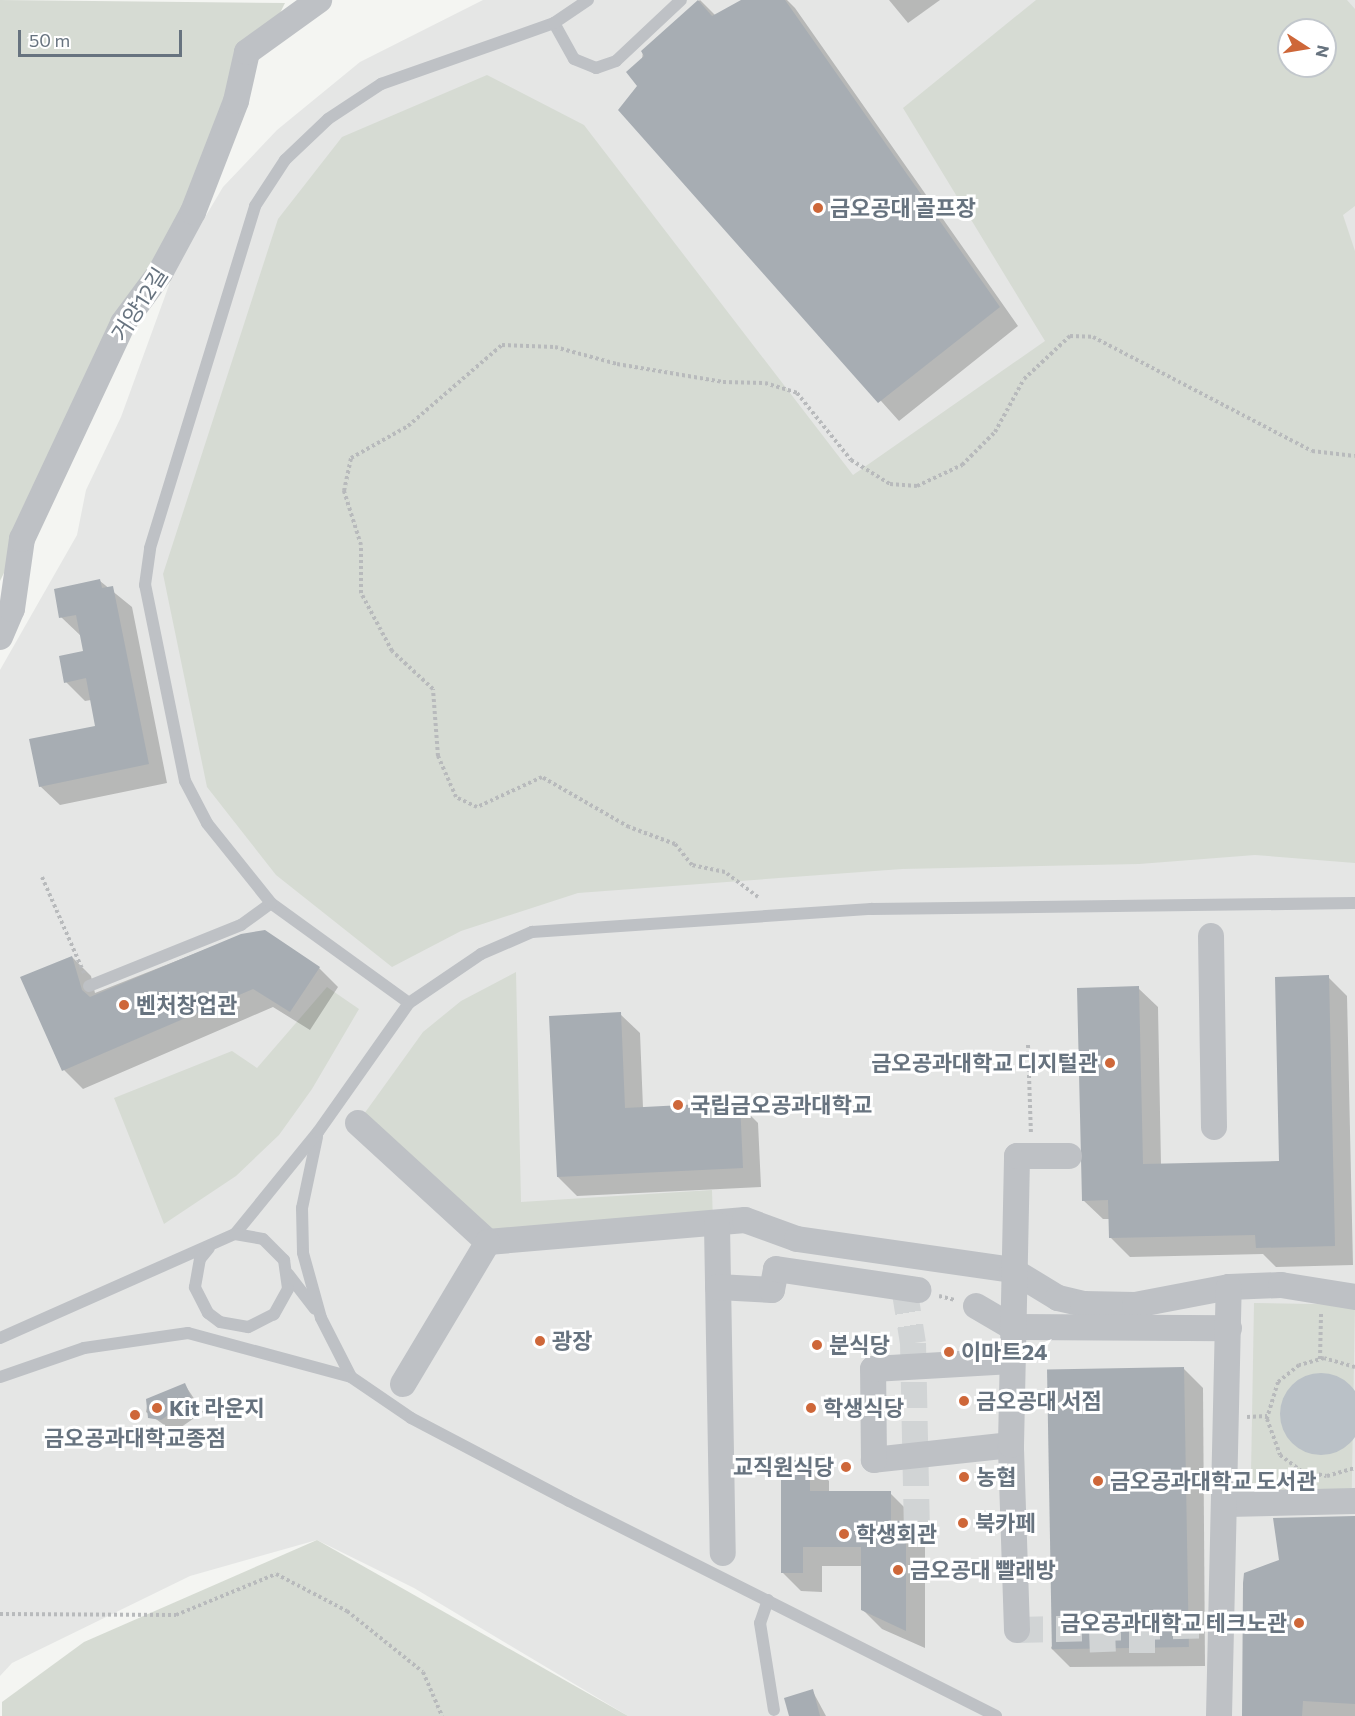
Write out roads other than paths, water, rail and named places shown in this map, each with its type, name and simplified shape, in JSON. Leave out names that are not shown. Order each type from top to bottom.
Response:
[{"type":"street","name":"거양12길","points":[[0,637],[12,609],[22,538],[123,323],[160,273],[193,212],[236,101],[247,52],[319,0]]},
{"type":"street","points":[[1211,936],[1214,1127]]},
{"type":"street","points":[[358,1124],[488,1242],[717,1225],[745,1220],[797,1239],[1012,1270],[1058,1298],[1083,1304],[1135,1305],[1230,1287],[1281,1285],[1355,1297]]},
{"type":"street","points":[[1017,1630],[1011,1445],[1012,1270],[1017,1156],[1069,1155]]},
{"type":"street","points":[[717,1225],[723,1552]]},
{"type":"street","points":[[403,1384],[488,1242]]},
{"type":"street","points":[[884,1253],[884,1285]]},
{"type":"street","points":[[718,1287],[772,1290],[776,1269],[819,1279],[918,1290]]},
{"type":"street","points":[[1219,1716],[1228,1504],[1230,1287]]},
{"type":"street","points":[[976,1306],[1012,1327],[1229,1328]]},
{"type":"street","points":[[1011,1445],[874,1460],[873,1369],[1012,1361]]},
{"type":"street","points":[[1228,1504],[1355,1501]]},
{"type":"lane","points":[[409,1003],[270,903],[226,851],[184,781],[145,585],[150,548],[255,206],[285,160],[328,119],[381,84],[554,23],[588,0]]},
{"type":"lane","points":[[554,23],[574,59],[596,68],[616,62],[681,0]]},
{"type":"lane","points":[[90,986],[241,926],[270,903]]},
{"type":"lane","points":[[0,1338],[209,1248],[235,1234],[318,1132],[409,1003],[481,954],[532,932],[871,909],[1355,903]]},
{"type":"lane","points":[[318,1132],[302,1208],[303,1253],[321,1318]]},
{"type":"lane","points":[[235,1234],[263,1239],[275,1248],[288,1274],[321,1318],[351,1377]]},
{"type":"lane","points":[[209,1248],[200,1259],[195,1287],[208,1313],[233,1327]]},
{"type":"lane","points":[[0,1377],[84,1348],[262,1323],[274,1314],[288,1288],[288,1274]]},
{"type":"lane","points":[[188,1333],[351,1377],[411,1418],[996,1716]]},
{"type":"lane","points":[[768,1600],[760,1623],[774,1710]]},
{"type":"tunnel","points":[[904,1287],[913,1343],[917,1530]]},
{"type":"tunnel","points":[[1017,1630],[1220,1625]]},
{"type":"tunnel","points":[[1142,1627],[1142,1653]]},
{"type":"tunnel","points":[[1102,1628],[1103,1652]]},
{"type":"place","name":"금오공대 골프장","points":[[818,208]]},
{"type":"place","name":"벤처창업관","points":[[124,1005]]},
{"type":"place","name":"금오공과대학교 디지털관","points":[[1110,1063]]},
{"type":"place","name":"국립금오공과대학교","points":[[678,1105]]},
{"type":"place","name":"광장","points":[[540,1341]]},
{"type":"place","name":"분식당","points":[[817,1345]]},
{"type":"place","name":"이마트24","points":[[949,1352]]},
{"type":"place","name":"금오공대 서점","points":[[964,1401]]},
{"type":"place","name":"Kit 라운지","points":[[157,1408]]},
{"type":"place","name":"학생식당","points":[[811,1408]]},
{"type":"place","name":"금오공과대학교종점","points":[[135,1415]]},
{"type":"place","name":"교직원식당","points":[[846,1467]]},
{"type":"place","name":"농협","points":[[964,1477]]},
{"type":"place","name":"금오공과대학교 도서관","points":[[1098,1481]]},
{"type":"place","name":"북카페","points":[[963,1523]]},
{"type":"place","name":"학생회관","points":[[844,1534]]},
{"type":"place","name":"금오공대 빨래방","points":[[898,1570]]},
{"type":"place","name":"금오공과대학교 테크노관","points":[[1299,1623]]}]
